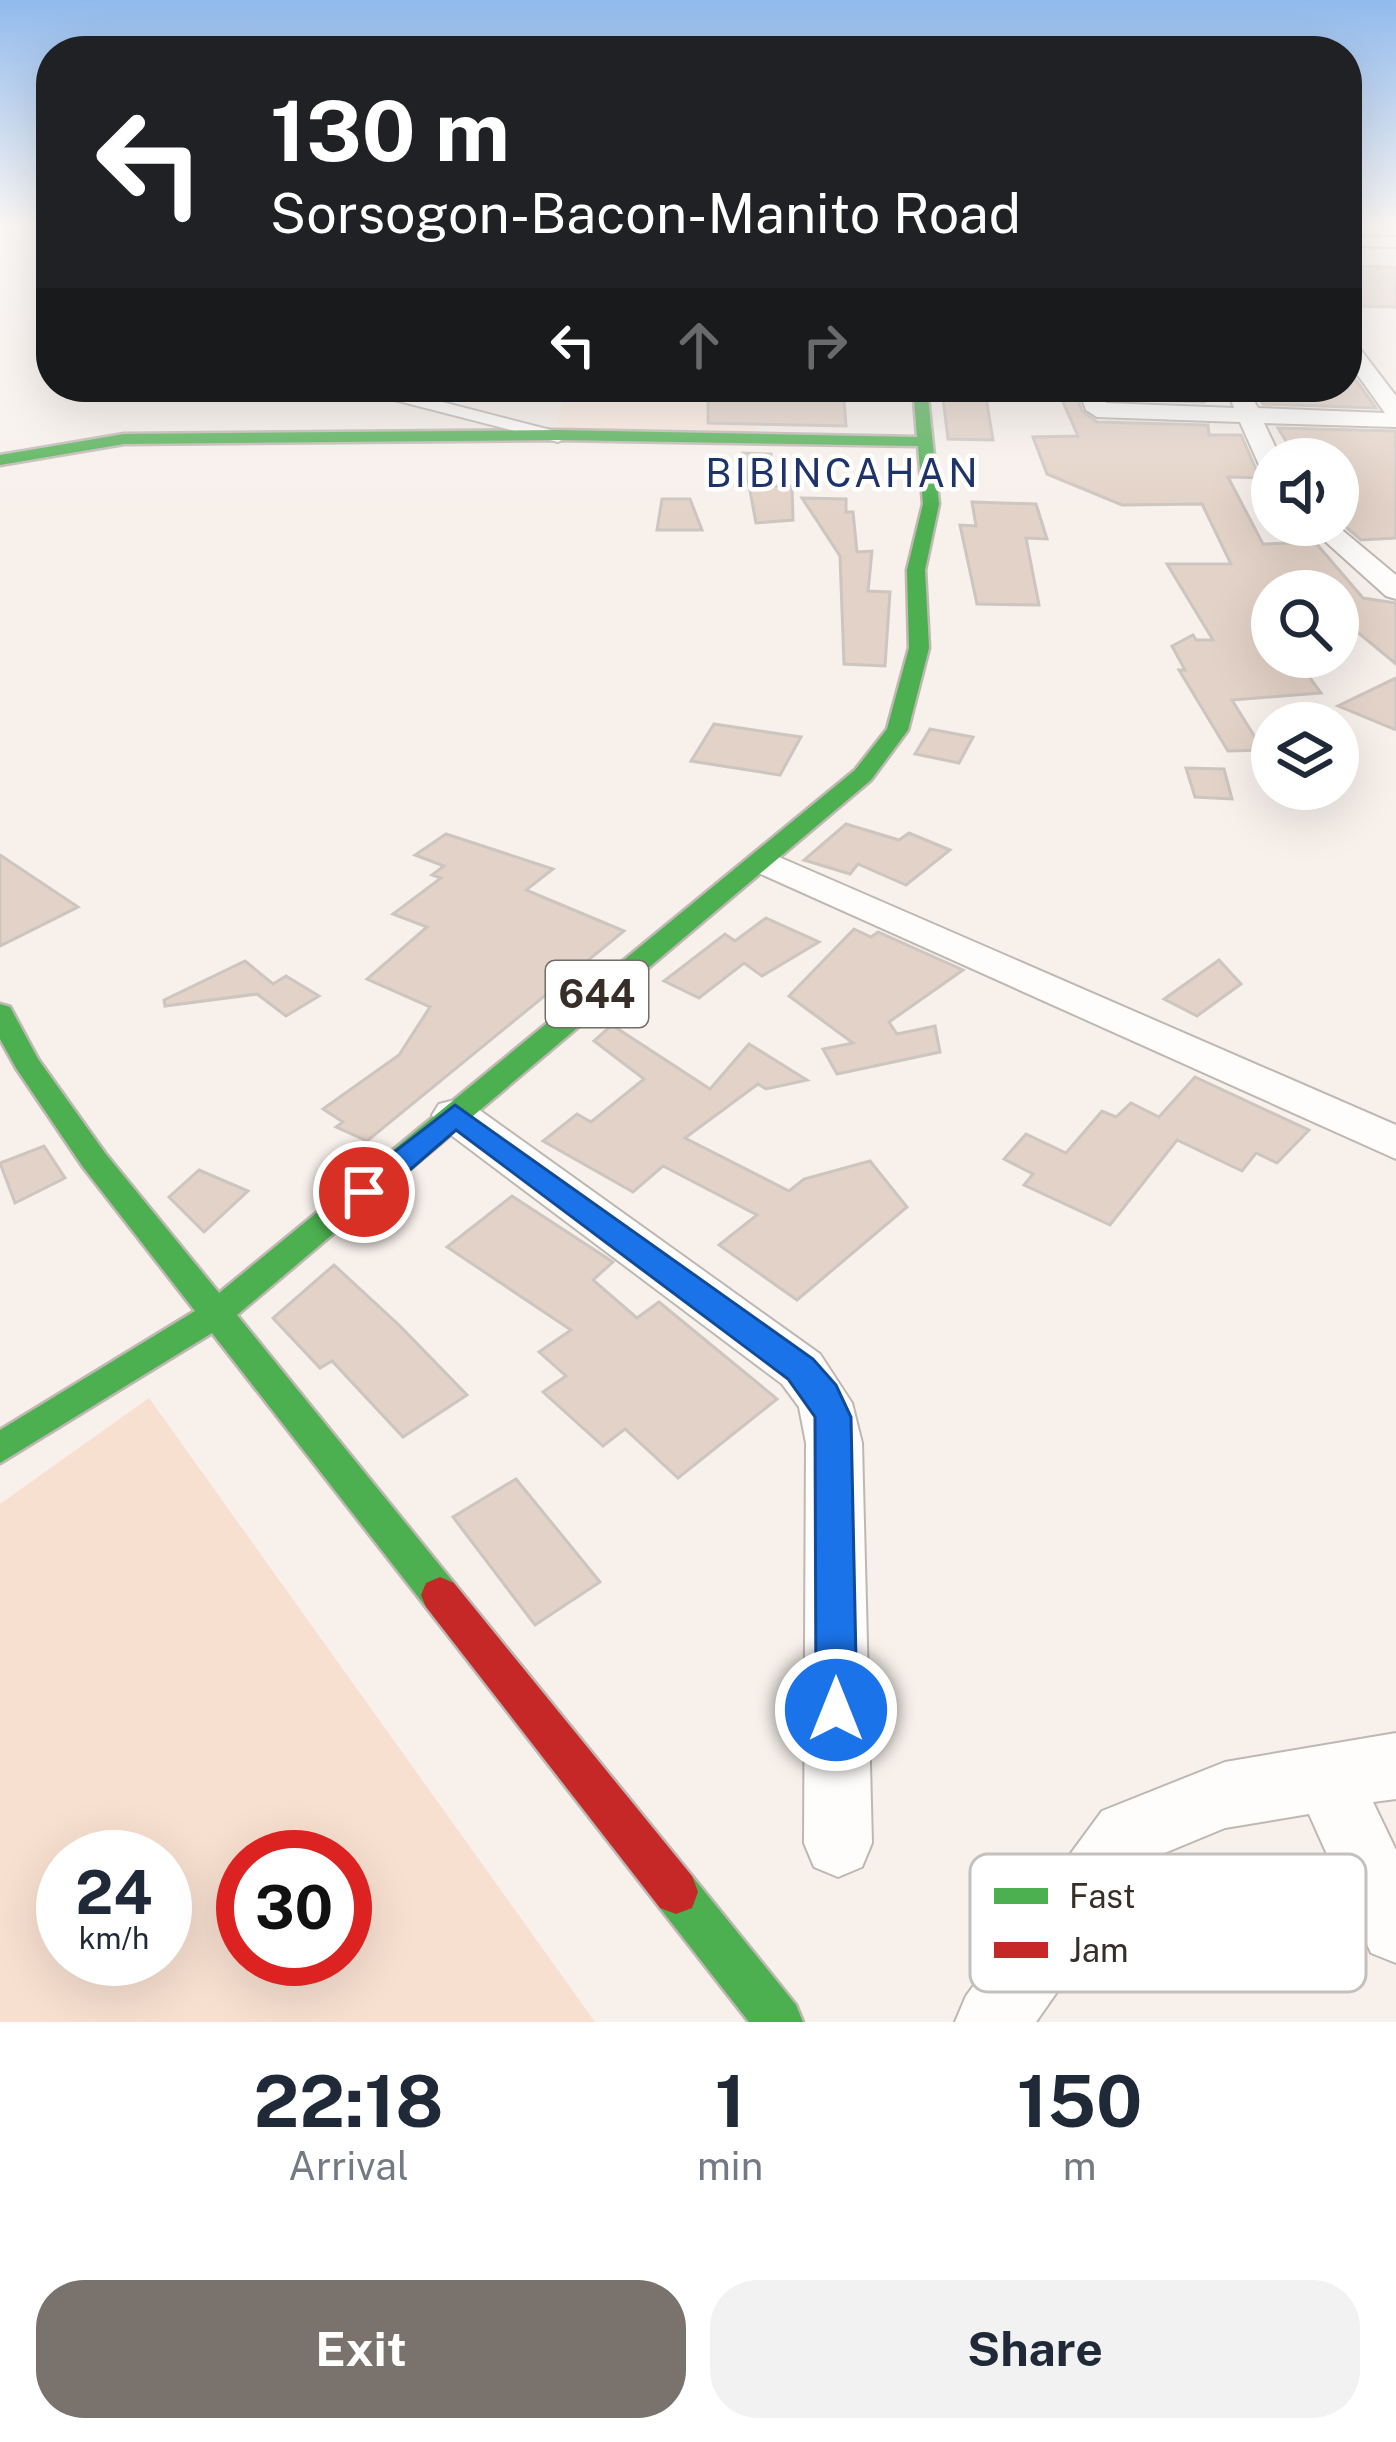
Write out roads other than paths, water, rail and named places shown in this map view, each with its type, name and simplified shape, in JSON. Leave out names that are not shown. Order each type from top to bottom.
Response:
[{"type":"street","points":[[1362,367],[1396,416]]},
{"type":"street","points":[[418,402],[558,435]]},
{"type":"street","name":"644","points":[[0,1448],[216,1314],[719,890],[765,862],[863,775],[898,730],[920,648],[916,570],[931,505],[922,402]]},
{"type":"street","points":[[1121,402],[1252,416],[1396,416]]},
{"type":"street","points":[[1244,402],[1261,438]]},
{"type":"street","points":[[0,460],[124,440],[558,435],[926,442]]},
{"type":"street","points":[[1345,546],[1396,590]]},
{"type":"street","points":[[765,862],[1396,1143]]},
{"type":"street","points":[[0,1013],[26,1062],[94,1160],[779,2022]]},
{"type":"street","points":[[455,1115],[782,1355],[823,1395],[833,1417],[834,1443],[838,1843]]},
{"type":"street","points":[[1112,1854],[1126,1835],[1226,1796],[1396,1766]]},
{"type":"street","points":[[1327,1778],[1362,1854]]},
{"type":"street","points":[[1366,1863],[1396,1928]]},
{"type":"street","points":[[992,2022],[1013,1992]]},
{"type":"district","name":"BIBINCAHAN","points":[[843,473]]}]
